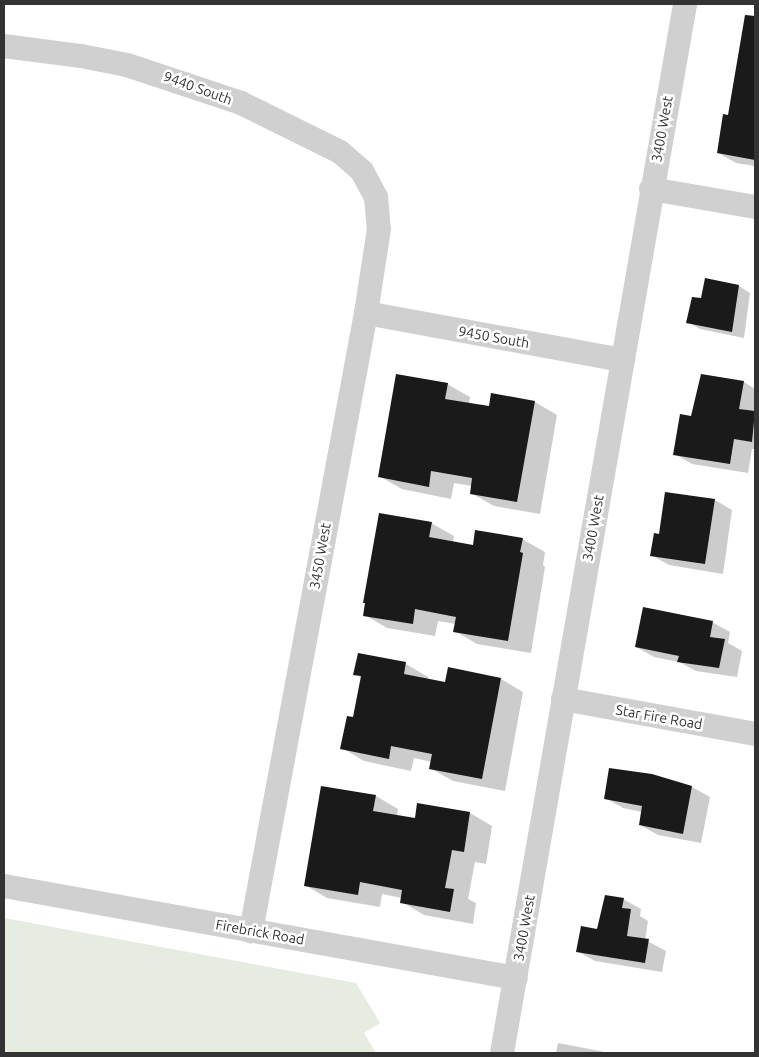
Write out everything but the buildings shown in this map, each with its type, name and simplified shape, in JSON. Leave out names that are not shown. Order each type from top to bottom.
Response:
[{"type":"street","name":"3400 West","points":[[502,1053],[651,189],[685,4]]},
{"type":"street","name":"9440 South","points":[[4,46],[72,54],[128,65],[204,88],[291,126],[340,152],[362,170],[370,183]]},
{"type":"street","name":"3450 West","points":[[251,931],[366,313],[379,229],[376,197],[370,183]]},
{"type":"street","points":[[651,189],[755,207]]},
{"type":"street","name":"9450 South","points":[[366,313],[623,360]]},
{"type":"street","name":"Star Fire Road","points":[[563,699],[755,734]]},
{"type":"street","name":"Firebrick Road","points":[[4,886],[516,978]]},
{"type":"shaded area","points":[[4,918],[356,983],[380,1023],[364,1033],[376,1053],[4,1053]]}]
